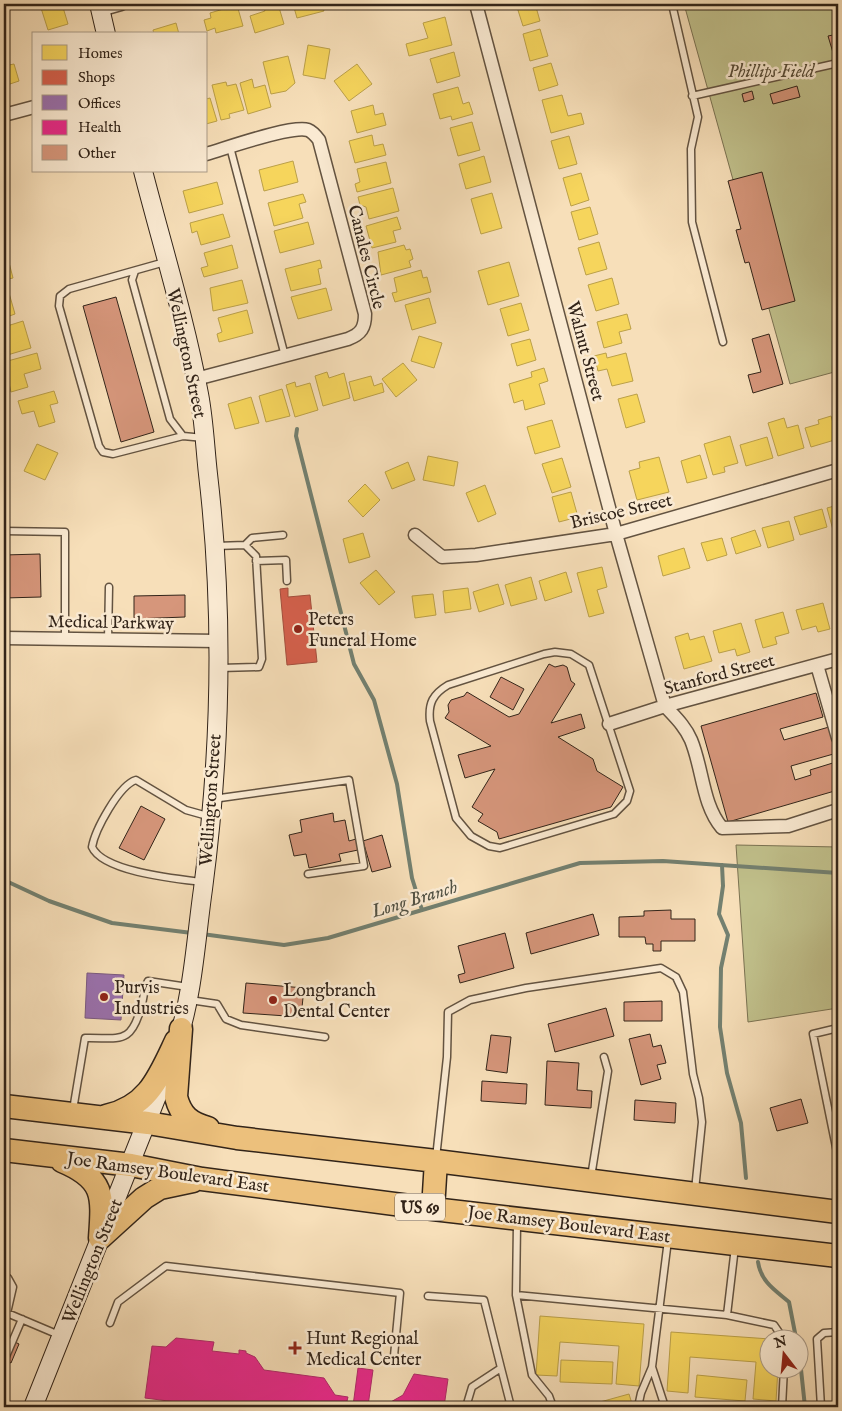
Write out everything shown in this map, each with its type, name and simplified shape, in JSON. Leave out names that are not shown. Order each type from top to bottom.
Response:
[{"type":"highway","points":[[101,1117],[122,1113],[141,1100],[151,1090],[181,1029]]},
{"type":"highway","points":[[181,1029],[176,1097],[179,1108],[185,1118],[196,1124],[237,1138]]},
{"type":"highway","points":[[4,1106],[148,1123],[237,1138],[838,1212]]},
{"type":"highway","name":"Joe Ramsey Boulevard East","points":[[5,1153],[49,1155],[131,1165],[202,1179],[433,1209],[838,1256]]},
{"type":"highway","points":[[49,1155],[79,1168],[94,1182],[102,1206],[100,1238]]},
{"type":"highway","points":[[433,1209],[436,1161]]},
{"type":"highway","points":[[100,1238],[144,1198],[160,1188],[202,1179]]},
{"type":"street","points":[[105,32],[99,7],[120,4]]},
{"type":"street","name":"Walnut Street","points":[[476,4],[616,534],[664,706]]},
{"type":"street","points":[[4,114],[32,107]]},
{"type":"street","name":"Canales Circle","points":[[196,379],[356,336],[365,324],[360,295],[319,140],[315,134],[310,130],[293,130],[208,153]]},
{"type":"street","name":"Wellington Street","points":[[33,1407],[148,1123],[181,1029],[195,950],[211,817],[218,641],[215,546],[204,438],[196,379],[143,172]]},
{"type":"street","name":"Briscoe Street","points":[[415,535],[442,557],[476,556],[616,534],[838,470]]},
{"type":"street","name":"Medical Parkway","points":[[4,638],[218,641]]},
{"type":"street","name":"Stanford Street","points":[[609,724],[664,706],[838,658]]},
{"type":"street","points":[[817,665],[838,738]]},
{"type":"street","points":[[664,706],[680,721],[691,740],[711,809],[722,828],[788,826],[838,810]]},
{"type":"lane","points":[[672,4],[698,117],[691,149],[692,222],[723,342]]},
{"type":"lane","points":[[692,96],[838,63]]},
{"type":"lane","points":[[230,147],[285,356]]},
{"type":"lane","points":[[166,262],[69,289],[60,296],[59,306],[99,446],[103,452],[113,454],[183,436],[204,438]]},
{"type":"lane","points":[[135,271],[132,280],[170,419],[183,436]]},
{"type":"lane","points":[[4,531],[65,532],[65,639]]},
{"type":"lane","points":[[215,546],[245,545],[252,538],[283,535]]},
{"type":"lane","points":[[218,668],[259,667],[262,658],[256,556],[245,545]]},
{"type":"lane","points":[[256,561],[286,560],[287,581]]},
{"type":"lane","points":[[108,640],[109,587]]},
{"type":"lane","points":[[544,654],[571,654],[589,666],[609,724],[630,791],[621,808],[614,814],[500,848],[489,846],[471,836],[456,818],[428,707],[438,691],[448,685],[544,654]]},
{"type":"lane","points":[[204,882],[165,878],[118,865],[103,860],[92,847],[94,834],[114,803],[124,788],[136,780],[186,810],[211,817]]},
{"type":"lane","points":[[212,799],[349,780],[364,866],[308,874]]},
{"type":"lane","points":[[436,1161],[447,1057],[448,1012],[470,1000],[517,990],[661,968],[676,977],[683,992],[689,1049],[699,1098],[702,1122],[694,1194]]},
{"type":"lane","points":[[72,1114],[85,1038],[115,1039],[123,1036],[132,1028],[138,1018],[148,981],[218,1004],[226,1019],[241,1025],[325,1037]]},
{"type":"lane","points":[[838,1028],[813,1034],[838,1157]]},
{"type":"lane","points":[[590,1181],[608,1071],[604,1057]]},
{"type":"lane","points":[[517,1218],[516,1295],[532,1375],[549,1396],[553,1407]]},
{"type":"lane","points":[[638,1407],[641,1393],[652,1367],[668,1236]]},
{"type":"lane","points":[[727,1315],[736,1244]]},
{"type":"lane","points":[[110,1322],[118,1302],[166,1266],[400,1293],[394,1356]]},
{"type":"lane","points":[[4,1276],[8,1278],[13,1287],[5,1312],[62,1336]]},
{"type":"lane","points":[[516,1295],[727,1315],[774,1325],[776,1328]]},
{"type":"lane","points":[[428,1296],[484,1300],[511,1407]]},
{"type":"lane","points":[[4,1361],[22,1319]]},
{"type":"lane","points":[[821,1407],[817,1339],[824,1333],[838,1332]]},
{"type":"lane","points":[[652,1367],[665,1407]]},
{"type":"lane","points":[[466,1407],[472,1387],[501,1368]]},
{"type":"lane","points":[[782,1407],[783,1378]]},
{"type":"green space","name":"Phillips Field","points":[[684,4],[838,4],[838,371],[790,384]]},
{"type":"green space","points":[[736,845],[838,847],[838,1008],[748,1022]]},
{"type":"building: Homes","points":[[62,4],[68,24],[48,30],[41,8]]},
{"type":"building: Homes","points":[[263,4],[278,4],[284,24],[255,33],[250,16],[265,11]]},
{"type":"building: Homes","points":[[293,4],[322,4],[324,11],[297,18]]},
{"type":"building: Homes","points":[[333,4],[350,4],[334,8]]},
{"type":"building: Homes","points":[[516,4],[547,4],[536,7],[540,21],[523,26]]},
{"type":"building: Homes","points":[[237,5],[243,26],[216,33],[215,28],[207,31],[204,20],[211,18],[210,13]]},
{"type":"building: Homes","points":[[445,17],[452,45],[409,56],[406,44],[428,38],[423,23]]},
{"type":"building: Homes","points":[[176,23],[178,32],[154,32],[153,30]]},
{"type":"building: Homes","points":[[540,29],[548,56],[530,61],[523,34]]},
{"type":"building: Homes","points":[[308,45],[330,49],[325,79],[303,75]]},
{"type":"building: Homes","points":[[454,52],[460,76],[437,83],[430,59]]},
{"type":"building: Homes","points":[[288,56],[295,83],[286,91],[271,94],[263,62]]},
{"type":"building: Homes","points":[[551,63],[558,85],[539,91],[533,68]]},
{"type":"building: Homes","points":[[14,64],[19,81],[4,86],[4,66]]},
{"type":"building: Homes","points":[[357,64],[372,84],[349,101],[334,81]]},
{"type":"building: Homes","points":[[252,79],[254,88],[265,85],[271,107],[248,114],[240,83]]},
{"type":"building: Homes","points":[[226,82],[227,86],[236,84],[244,110],[229,114],[230,118],[221,120],[212,85]]},
{"type":"building: Homes","points":[[458,87],[463,104],[469,102],[473,114],[452,120],[451,116],[440,119],[433,94]]},
{"type":"building: Homes","points":[[562,95],[568,116],[581,113],[584,124],[551,133],[542,100]]},
{"type":"building: Homes","points":[[208,98],[210,98],[217,121],[208,123]]},
{"type":"building: Homes","points":[[373,105],[375,115],[383,113],[386,125],[357,133],[351,111]]},
{"type":"building: Homes","points":[[472,122],[480,150],[458,156],[450,128]]},
{"type":"building: Homes","points":[[372,135],[374,146],[383,144],[386,155],[355,163],[349,141]]},
{"type":"building: Homes","points":[[569,136],[577,164],[559,169],[551,141]]},
{"type":"building: Homes","points":[[484,156],[491,182],[466,189],[459,164]]},
{"type":"building: Homes","points":[[293,161],[298,182],[264,191],[259,170]]},
{"type":"building: Homes","points":[[386,162],[391,183],[357,192],[355,184],[360,182],[357,169]]},
{"type":"building: Homes","points":[[581,173],[589,200],[571,206],[563,178]]},
{"type":"building: Homes","points":[[217,182],[223,204],[189,213],[183,191]]},
{"type":"building: Homes","points":[[393,188],[399,211],[369,219],[366,207],[360,205],[358,197]]},
{"type":"building: Homes","points":[[492,193],[502,228],[481,234],[471,199]]},
{"type":"building: Homes","points":[[303,194],[306,202],[299,204],[303,218],[274,226],[268,203]]},
{"type":"building: Homes","points":[[590,207],[598,234],[579,240],[571,212]]},
{"type":"building: Homes","points":[[223,214],[230,237],[201,245],[197,231],[192,233],[190,223]]},
{"type":"building: Homes","points":[[397,217],[401,229],[393,231],[396,242],[372,248],[366,226]]},
{"type":"building: Homes","points":[[308,222],[314,244],[280,253],[274,231]]},
{"type":"building: Homes","points":[[599,242],[607,269],[586,275],[578,248]]},
{"type":"building: Homes","points":[[232,245],[238,268],[204,277],[201,268],[208,266],[204,253]]},
{"type":"building: Homes","points":[[404,245],[406,250],[410,249],[413,259],[409,261],[411,267],[381,275],[378,252]]},
{"type":"building: Homes","points":[[4,248],[13,278],[4,280]]},
{"type":"building: Homes","points":[[320,260],[322,268],[318,269],[321,284],[291,291],[285,269]]},
{"type":"building: Homes","points":[[509,262],[519,296],[488,305],[478,271]]},
{"type":"building: Homes","points":[[421,270],[423,278],[427,277],[431,292],[395,302],[392,293],[397,292],[394,278]]},
{"type":"building: Homes","points":[[612,278],[619,304],[596,311],[588,285]]},
{"type":"building: Homes","points":[[242,280],[248,303],[213,311],[210,288]]},
{"type":"building: Homes","points":[[7,286],[15,314],[4,318],[4,287]]},
{"type":"building: Homes","points":[[326,288],[332,310],[298,319],[291,297]]},
{"type":"building: Homes","points":[[429,298],[436,323],[412,330],[405,305]]},
{"type":"building: Homes","points":[[521,303],[529,330],[508,336],[500,309]]},
{"type":"building: Homes","points":[[247,310],[253,333],[219,342],[217,334],[222,332],[218,318]]},
{"type":"building: Homes","points":[[627,314],[631,329],[619,332],[622,343],[604,348],[597,322]]},
{"type":"building: Homes","points":[[23,321],[31,348],[4,356],[4,327]]},
{"type":"building: Homes","points":[[419,336],[442,343],[434,368],[411,361]]},
{"type":"building: Homes","points":[[530,339],[536,360],[517,366],[511,344]]},
{"type":"building: Homes","points":[[37,353],[41,369],[24,374],[28,387],[11,392],[4,362]]},
{"type":"building: Homes","points":[[606,353],[607,358],[626,353],[633,381],[612,386],[607,369],[598,371],[594,356]]},
{"type":"building: Homes","points":[[403,363],[417,380],[396,397],[382,379]]},
{"type":"building: Homes","points":[[544,368],[548,381],[539,384],[545,404],[525,410],[523,400],[514,403],[509,384],[532,377],[531,372]]},
{"type":"building: Homes","points":[[327,372],[329,378],[344,373],[350,398],[323,406],[315,376]]},
{"type":"building: Homes","points":[[371,376],[374,386],[382,383],[384,392],[354,401],[349,382]]},
{"type":"building: Homes","points":[[295,382],[296,387],[310,383],[318,410],[295,417],[286,385]]},
{"type":"building: Homes","points":[[282,389],[290,416],[266,422],[259,396]]},
{"type":"building: Homes","points":[[54,391],[58,403],[50,405],[55,422],[39,427],[34,411],[22,414],[18,401]]},
{"type":"building: Homes","points":[[637,394],[645,422],[626,428],[618,399]]},
{"type":"building: Homes","points":[[251,397],[259,423],[235,429],[228,404]]},
{"type":"building: Homes","points":[[831,416],[838,439],[811,447],[805,428],[819,424],[818,420]]},
{"type":"building: Homes","points":[[784,418],[787,428],[798,425],[804,448],[778,456],[768,423]]},
{"type":"building: Homes","points":[[552,420],[560,447],[535,454],[527,427]]},
{"type":"building: Homes","points":[[730,436],[738,463],[724,467],[725,472],[713,475],[704,444]]},
{"type":"building: Homes","points":[[767,437],[773,458],[746,466],[740,445]]},
{"type":"building: Homes","points":[[37,444],[58,453],[45,480],[24,471]]},
{"type":"building: Homes","points":[[700,455],[707,478],[687,483],[681,461]]},
{"type":"building: Homes","points":[[428,456],[458,462],[454,486],[423,480]]},
{"type":"building: Homes","points":[[659,457],[669,492],[637,500],[629,471],[640,468],[639,462]]},
{"type":"building: Homes","points":[[562,458],[571,487],[552,493],[542,464]]},
{"type":"building: Homes","points":[[408,462],[415,480],[392,489],[385,472]]},
{"type":"building: Homes","points":[[365,484],[380,500],[363,517],[348,501]]},
{"type":"building: Homes","points":[[485,485],[496,514],[478,522],[466,493]]},
{"type":"building: Homes","points":[[571,492],[578,517],[559,522],[552,497]]},
{"type":"building: Homes","points":[[838,505],[838,528],[833,530],[827,508]]},
{"type":"building: Homes","points":[[822,509],[827,527],[800,535],[794,517]]},
{"type":"building: Homes","points":[[789,521],[794,540],[768,548],[762,528]]},
{"type":"building: Homes","points":[[755,530],[761,546],[736,554],[731,538]]},
{"type":"building: Homes","points":[[363,533],[370,557],[349,563],[343,539]]},
{"type":"building: Homes","points":[[722,538],[727,555],[707,561],[701,543]]},
{"type":"building: Homes","points":[[684,548],[690,568],[663,576],[658,556]]},
{"type":"building: Homes","points":[[602,567],[607,587],[597,590],[604,613],[589,617],[577,573]]},
{"type":"building: Homes","points":[[376,570],[395,592],[379,605],[360,583]]},
{"type":"building: Homes","points":[[566,572],[572,592],[545,601],[539,581]]},
{"type":"building: Homes","points":[[531,577],[537,599],[511,606],[505,585]]},
{"type":"building: Homes","points":[[498,584],[504,604],[479,612],[473,592]]},
{"type":"building: Homes","points":[[468,588],[471,609],[445,613],[443,591]]},
{"type":"building: Homes","points":[[433,594],[436,615],[415,618],[412,596]]},
{"type":"building: Homes","points":[[838,596],[838,610],[834,597]]},
{"type":"building: Homes","points":[[823,603],[830,629],[818,632],[816,626],[802,630],[796,610]]},
{"type":"building: Homes","points":[[783,612],[789,633],[775,637],[777,644],[763,648],[755,620]]},
{"type":"building: Homes","points":[[741,623],[750,652],[737,656],[735,649],[719,653],[713,631]]},
{"type":"building: Homes","points":[[688,633],[690,640],[704,636],[712,661],[684,669],[675,637]]},
{"type":"building: Homes","points":[[540,1316],[644,1324],[639,1386],[616,1384],[619,1346],[560,1342],[557,1376],[536,1375]]},
{"type":"building: Homes","points":[[671,1332],[760,1338],[760,1378],[777,1378],[776,1401],[753,1399],[756,1362],[690,1357],[688,1393],[667,1391]]},
{"type":"building: Homes","points":[[561,1360],[613,1362],[612,1384],[560,1382]]},
{"type":"building: Homes","points":[[697,1375],[747,1380],[745,1401],[695,1397]]},
{"type":"building: Homes","points":[[629,1394],[633,1407],[582,1407]]},
{"type":"building: Shops","name":"Peters Funeral Home","points":[[288,588],[288,597],[310,595],[317,662],[287,665],[280,589]]},
{"type":"building: Offices","name":"Purvis Industries","points":[[87,973],[124,975],[121,1020],[85,1018]]},
{"type":"building: Health","name":"Hunt Regional Medical Center","points":[[176,1338],[214,1342],[212,1351],[239,1354],[239,1350],[246,1351],[246,1353],[255,1357],[264,1370],[324,1378],[335,1395],[348,1397],[346,1405],[353,1406],[358,1368],[373,1370],[368,1406],[374,1407],[215,1407],[145,1398],[152,1346],[166,1347]]},
{"type":"building: Health","points":[[414,1374],[448,1379],[444,1407],[374,1407],[375,1404],[389,1403],[403,1395]]},
{"type":"building: Other","points":[[838,34],[838,55],[834,56],[828,36]]},
{"type":"building: Other","points":[[797,86],[800,97],[773,104],[770,94]]},
{"type":"building: Other","points":[[752,91],[754,99],[744,102],[742,94]]},
{"type":"building: Other","points":[[762,172],[795,301],[762,310],[749,262],[745,263],[736,230],[741,229],[728,181]]},
{"type":"building: Other","points":[[116,297],[154,432],[121,442],[83,306]]},
{"type":"building: Other","points":[[769,334],[783,384],[753,393],[748,375],[761,372],[752,339]]},
{"type":"building: Other","points":[[40,554],[41,597],[4,598],[4,555]]},
{"type":"building: Other","points":[[185,595],[185,617],[134,619],[134,596]]},
{"type":"building: Other","points":[[549,664],[555,667],[563,665],[567,667],[571,681],[575,684],[551,723],[581,714],[585,728],[558,737],[593,759],[597,771],[623,787],[611,807],[499,839],[497,832],[478,821],[483,814],[472,807],[495,769],[465,778],[458,755],[491,746],[445,718],[449,712],[448,705],[451,700],[464,696],[467,692],[509,717],[519,714]]},
{"type":"building: Other","points":[[501,677],[524,689],[513,710],[490,697]]},
{"type":"building: Other","points":[[816,693],[823,717],[780,729],[784,740],[829,727],[837,753],[791,766],[795,780],[811,775],[810,770],[836,762],[838,790],[728,822],[701,726]]},
{"type":"building: Other","points":[[141,806],[165,819],[144,860],[119,848]]},
{"type":"building: Other","points":[[333,813],[334,822],[345,820],[349,841],[356,839],[358,850],[339,854],[341,861],[309,868],[306,854],[294,856],[289,835],[302,832],[300,820]]},
{"type":"building: Other","points":[[382,835],[391,867],[372,872],[363,841]]},
{"type":"building: Other","points":[[671,910],[671,919],[695,919],[695,941],[661,941],[661,951],[653,951],[653,944],[646,944],[645,937],[619,937],[619,917],[644,916],[644,911]]},
{"type":"building: Other","points":[[593,914],[599,935],[531,954],[526,933]]},
{"type":"building: Other","points":[[505,933],[514,968],[460,983],[458,975],[465,973],[458,946]]},
{"type":"building: Other","name":"Longbranch Dental Center","points":[[246,983],[304,988],[301,1017],[243,1013]]},
{"type":"building: Other","points":[[662,1001],[662,1021],[624,1021],[624,1002]]},
{"type":"building: Other","points":[[606,1008],[614,1036],[555,1052],[548,1024]]},
{"type":"building: Other","points":[[650,1034],[653,1047],[661,1045],[666,1063],[657,1065],[661,1079],[641,1085],[629,1039]]},
{"type":"building: Other","points":[[491,1035],[511,1037],[507,1073],[486,1070]]},
{"type":"building: Other","points":[[547,1061],[579,1063],[577,1090],[592,1091],[591,1108],[545,1105]]},
{"type":"building: Other","points":[[482,1081],[527,1084],[526,1104],[481,1101]]},
{"type":"building: Other","points":[[801,1099],[808,1123],[777,1131],[770,1108]]},
{"type":"building: Other","points":[[635,1100],[676,1103],[675,1123],[634,1120]]},
{"type":"building: Other","points":[[5,1337],[19,1344],[11,1363],[4,1360]]},
{"type":"waterway","points":[[297,429],[296,436],[354,664],[374,700],[397,784],[412,878],[422,910]]},
{"type":"waterway","name":"Long Branch","points":[[202,934],[284,945],[328,938],[580,863],[663,861],[838,873]]},
{"type":"waterway","points":[[722,865],[723,886],[719,914],[728,935],[721,968],[720,1027],[727,1073],[741,1123],[746,1178]]},
{"type":"waterway","name":"Long Branch","points":[[4,880],[49,901],[112,923],[192,933]]},
{"type":"waterway","points":[[758,1262],[765,1280],[789,1302],[794,1328]]},
{"type":"waterway","points":[[802,1378],[805,1407]]},
{"type":"place","name":"Peters Funeral Home","points":[[298,629]]},
{"type":"place","name":"Purvis Industries","points":[[104,997]]},
{"type":"place","name":"Longbranch Dental Center","points":[[273,1000]]},
{"type":"place","name":"Hunt Regional Medical Center","points":[[295,1348]]}]
